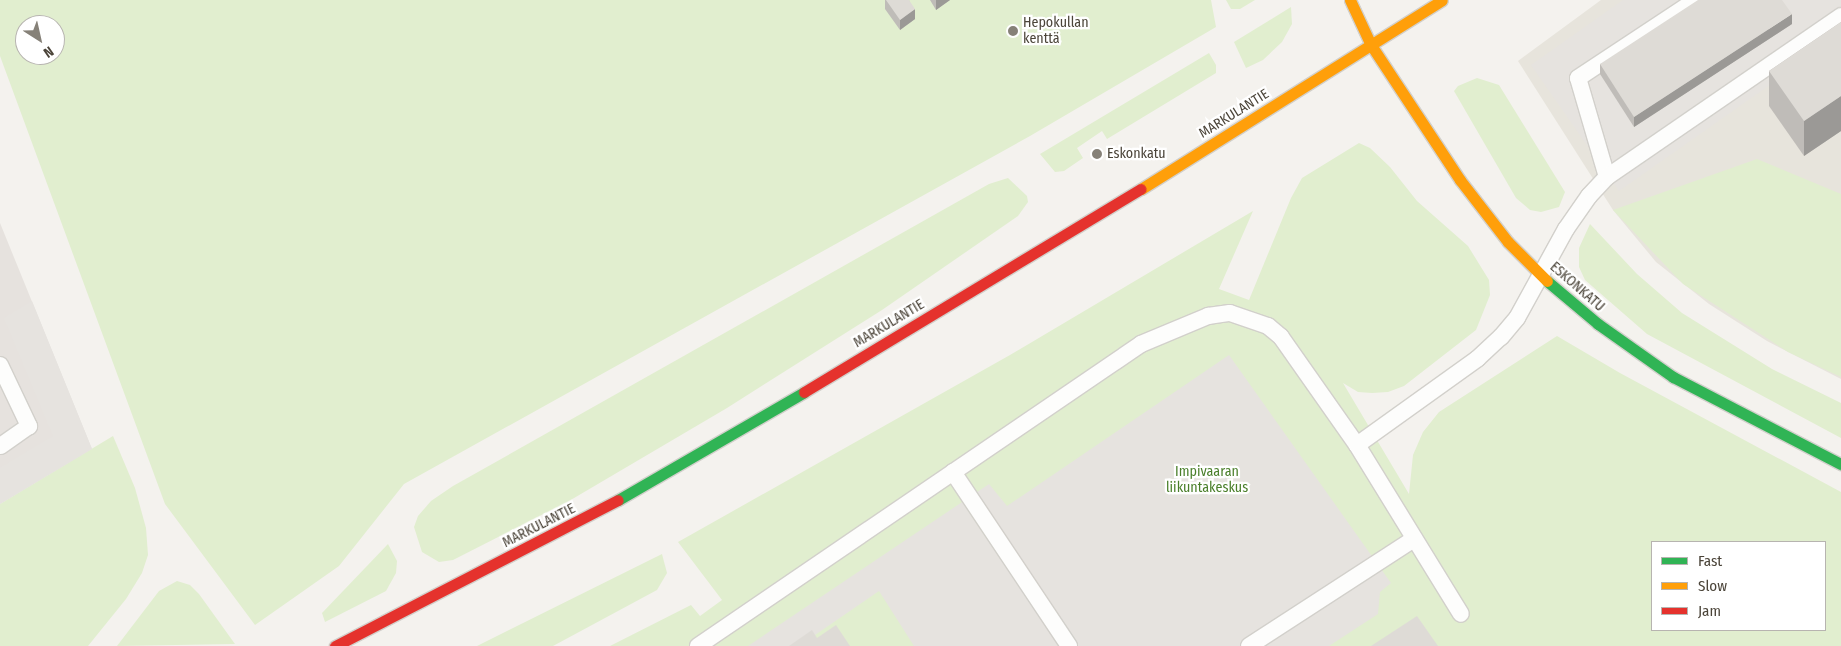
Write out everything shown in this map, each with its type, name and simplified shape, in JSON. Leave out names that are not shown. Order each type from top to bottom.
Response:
[{"type":"main road","name":"ESKONKATU","points":[[1350,0],[1371,45],[1460,180],[1508,242],[1541,276],[1598,324],[1673,377],[1841,464]]},
{"type":"main road","name":"MARKULANTIE","points":[[334,646],[580,522],[722,442],[1053,243],[1442,0]]},
{"type":"lane","points":[[1607,177],[1578,78],[1696,0]]},
{"type":"lane","points":[[1357,445],[1477,359],[1502,337],[1541,276],[1571,223],[1589,196],[1607,177],[1841,16]]},
{"type":"lane","points":[[698,646],[1141,344],[1208,316],[1230,313],[1268,326],[1281,337],[1357,445],[1461,614]]},
{"type":"lane","points":[[0,365],[29,426],[0,446]]},
{"type":"lane","points":[[953,472],[1069,646]]},
{"type":"lane","points":[[1249,646],[1414,539]]},
{"type":"shaded area","points":[[1601,0],[1841,0],[1841,379],[1767,341],[1709,304],[1656,262],[1613,210],[1518,61]]},
{"type":"shaded area","points":[[1623,0],[1841,0],[1841,35],[1619,191],[1531,65]]},
{"type":"shaded area","points":[[0,223],[92,449],[0,504]]},
{"type":"shaded area","points":[[32,301],[92,449],[0,504],[0,468],[53,436],[4,318]]},
{"type":"shaded area","points":[[1229,355],[1391,583],[1380,592],[1378,614],[1329,646],[914,646],[879,591],[799,646],[748,646],[989,484],[1007,506]]},
{"type":"green space","points":[[0,0],[1211,0],[1216,27],[1030,136],[404,484],[339,566],[255,625],[165,504],[0,56]]},
{"type":"green space","points":[[1226,0],[1255,0],[1240,9],[1231,9]]},
{"type":"green space","points":[[1291,7],[1292,24],[1282,42],[1263,60],[1246,68],[1234,42]]},
{"type":"green space","points":[[1209,53],[1216,65],[1216,73],[1107,139],[1102,131],[1077,148],[1083,158],[1064,171],[1055,172],[1040,154]]},
{"type":"green space","points":[[1477,78],[1499,85],[1565,192],[1559,207],[1541,212],[1530,210],[1516,198],[1454,91],[1458,86]]},
{"type":"green space","name":"Impivaaran liikuntakeskus","points":[[1359,143],[1370,148],[1390,167],[1417,201],[1468,246],[1489,280],[1490,295],[1476,330],[1404,386],[1388,392],[1372,393],[1358,392],[1343,383],[1409,494],[1413,455],[1423,432],[1439,412],[1557,336],[1620,373],[1841,492],[1841,646],[610,646],[691,605],[700,616],[722,600],[678,542],[1010,355],[1253,211],[1219,289],[1249,300],[1291,198],[1302,178]]},
{"type":"green space","points":[[1757,159],[1841,194],[1841,377],[1788,352],[1683,284],[1613,210]]},
{"type":"green space","points":[[1008,178],[1027,196],[1028,202],[1018,216],[882,310],[727,408],[569,501],[453,560],[439,562],[422,552],[414,527],[418,516],[431,501],[453,486],[989,184]]},
{"type":"green space","points":[[1590,224],[1637,274],[1682,313],[1772,369],[1841,403],[1841,438],[1647,334],[1585,280],[1579,267],[1579,248]]},
{"type":"green space","points":[[113,436],[135,488],[146,528],[148,555],[142,573],[126,599],[88,646],[0,646],[0,504]]},
{"type":"green space","points":[[388,544],[397,561],[396,573],[386,591],[325,622],[322,613]]},
{"type":"green space","points":[[662,554],[667,573],[657,590],[553,646],[477,646]]},
{"type":"green space","points":[[177,581],[190,585],[199,594],[235,644],[117,646],[159,591]]},
{"type":"building","points":[[886,0],[909,0],[915,9],[900,20]]},
{"type":"building","points":[[1698,0],[1782,0],[1792,14],[1634,117],[1600,64]]},
{"type":"building","points":[[1841,22],[1841,96],[1804,121],[1769,71]]},
{"type":"building","points":[[1417,616],[1438,646],[1371,646]]},
{"type":"building","points":[[836,625],[850,646],[789,646],[812,630],[817,638]]},
{"type":"traffic: fast","points":[[1547,281],[1598,324],[1673,377],[1841,464]]},
{"type":"traffic: fast","points":[[618,500],[804,392]]},
{"type":"traffic: slow","points":[[1350,0],[1371,45],[1460,180],[1508,242],[1547,281]]},
{"type":"traffic: slow","points":[[1141,189],[1442,0]]},
{"type":"traffic: jam","points":[[804,392],[1141,189]]},
{"type":"traffic: jam","points":[[335,646],[618,500]]},
{"type":"place","name":"Hepokullan kenttä","points":[[1013,31]]},
{"type":"place","name":"Eskonkatu","points":[[1097,154]]}]
